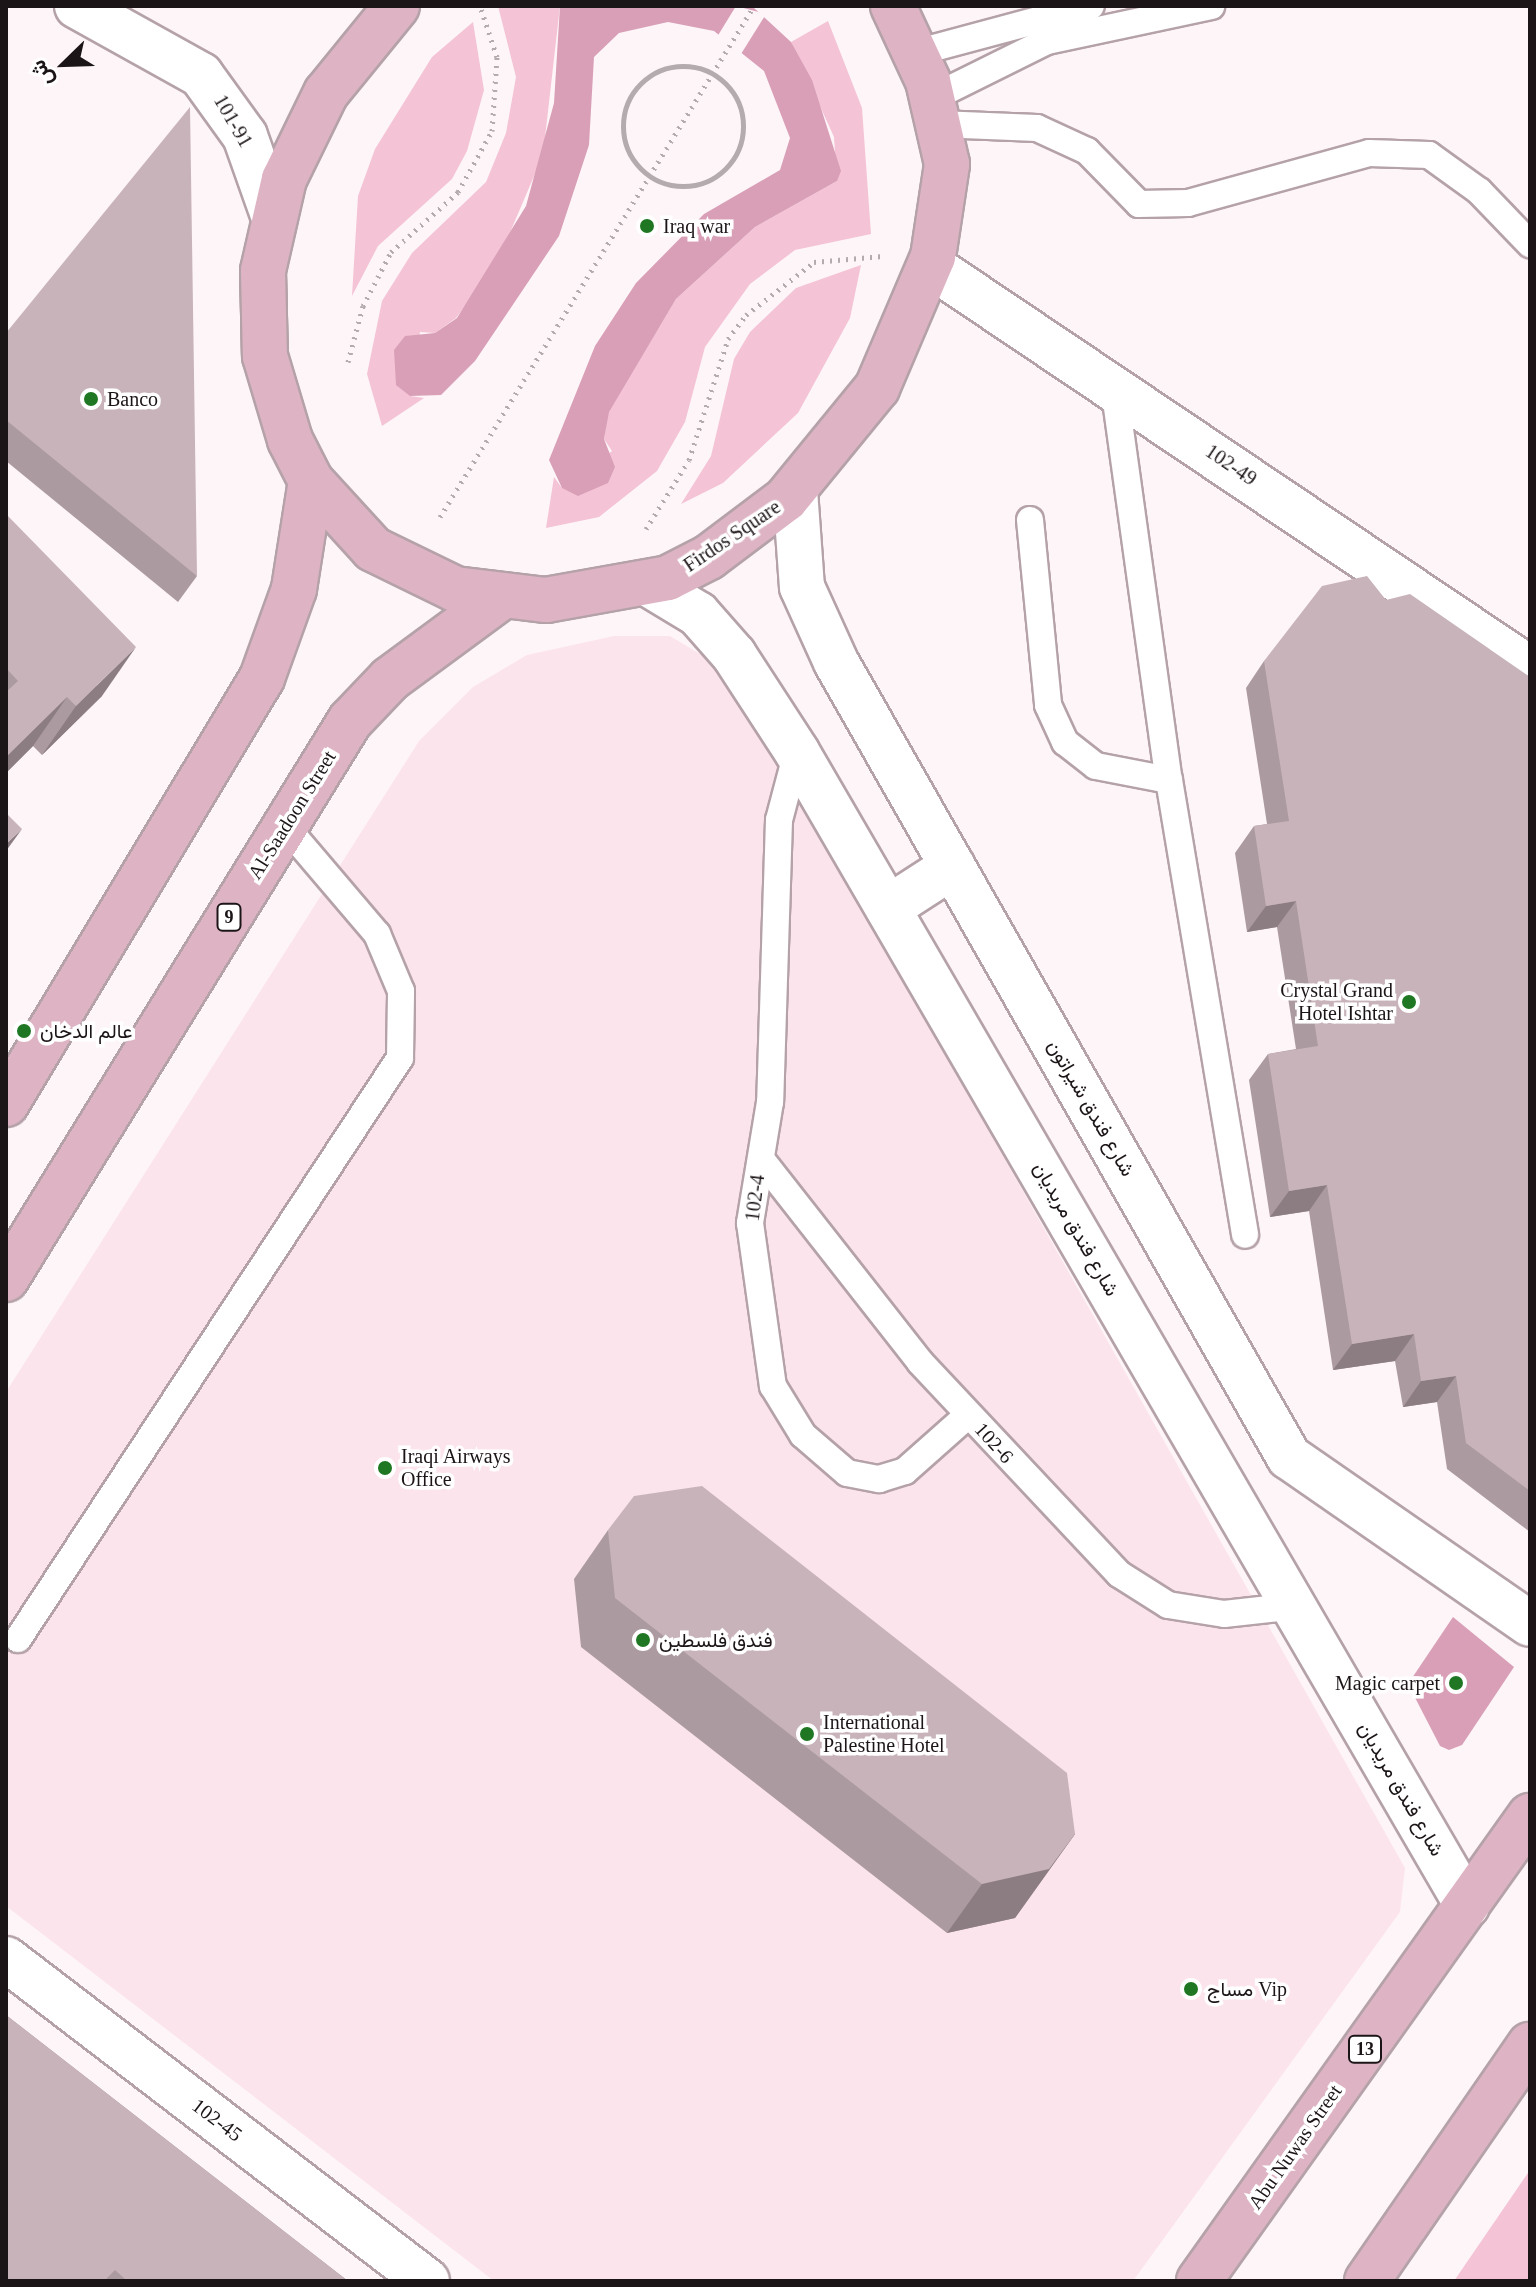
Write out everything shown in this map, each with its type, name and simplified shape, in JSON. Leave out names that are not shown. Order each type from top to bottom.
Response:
[{"type":"main road","name":"Firdos Square","points":[[397,6],[326,93],[273,215],[263,271],[265,356],[290,440],[311,481],[373,549],[412,572],[500,598],[578,598],[648,584],[709,557],[795,490],[877,388],[931,266],[947,164],[935,111],[915,53],[893,6]]},
{"type":"main road","points":[[6,1104],[262,678],[294,589],[311,481]]},
{"type":"main road","name":"Al-Saadoon Street","points":[[6,1279],[350,721],[390,679],[500,598]]},
{"type":"main road","name":"Abu Nuwas Street","points":[[1199,2281],[1530,1816]]},
{"type":"main road","points":[[1367,2281],[1530,2045]]},
{"type":"street","name":"101-91","points":[[77,6],[201,75],[224,99],[273,215]]},
{"type":"street","name":"102-49","points":[[931,266],[1114,386],[1530,669]]},
{"type":"street","name":"شارع فندق شيراتون","points":[[795,490],[802,587],[953,866],[1289,1457],[1530,1624]]},
{"type":"street","name":"شارع فندق مريديان","points":[[648,584],[698,614],[734,655],[797,752],[1297,1606],[1467,1905]]},
{"type":"street","points":[[888,908],[953,866]]},
{"type":"street","points":[[1232,1495],[1289,1457]]},
{"type":"street","name":"102-45","points":[[6,1959],[427,2281]]},
{"type":"lane","points":[[915,53],[1091,6]]},
{"type":"lane","points":[[935,111],[1047,41],[1107,15],[1211,6]]},
{"type":"lane","points":[[935,111],[1037,128],[1087,151],[1139,204],[1188,203],[1369,153],[1429,155],[1479,191],[1530,244]]},
{"type":"lane","points":[[1114,386],[1169,780],[1245,1235]]},
{"type":"lane","points":[[1030,520],[1048,705],[1065,742],[1096,766],[1169,780]]},
{"type":"lane","name":"102-4","points":[[797,752],[779,820],[770,1102],[750,1223],[758,1302],[773,1386],[803,1435],[847,1473],[879,1479],[905,1471],[968,1415]]},
{"type":"lane","points":[[18,1639],[400,1058],[401,991],[377,934],[285,826]]},
{"type":"lane","name":"102-6","points":[[761,1159],[968,1415],[1119,1574],[1168,1605],[1224,1614],[1297,1606]]},
{"type":"path","points":[[348,362],[363,306],[391,252],[458,192],[492,131],[497,57],[480,6]]},
{"type":"path","points":[[440,517],[651,177],[711,71],[754,6]]},
{"type":"path","points":[[680,64],[711,71],[738,103],[744,124],[737,156],[713,179],[692,185],[651,177],[629,155],[622,125],[630,95],[651,73],[680,64]]},
{"type":"path","points":[[646,529],[689,460],[728,339],[746,315],[814,262],[884,256]]},
{"type":"shaded area","points":[[498,6],[560,6],[543,155],[497,263],[456,318],[435,333],[420,332],[410,396],[424,398],[382,426],[367,374],[382,301],[412,253],[486,182],[506,133],[516,77]]},
{"type":"shaded area","points":[[560,6],[754,8],[791,42],[812,80],[841,171],[837,181],[755,227],[676,299],[609,412],[604,439],[615,467],[608,483],[578,496],[562,488],[549,460],[595,346],[636,283],[704,214],[780,170],[790,138],[764,71],[714,31],[668,22],[619,33],[594,57],[589,145],[559,236],[475,361],[441,395],[410,396],[396,385],[394,350],[405,336],[435,333],[457,318],[526,206],[554,103]]},
{"type":"shaded area","points":[[828,21],[862,108],[871,234],[795,250],[750,284],[705,347],[685,422],[657,471],[599,517],[546,528],[554,477],[562,488],[612,451],[604,439],[608,412],[676,299],[755,227],[837,181],[834,137],[791,42]]},
{"type":"shaded area","points":[[473,22],[484,90],[467,151],[452,179],[378,246],[352,296],[358,196],[375,149],[432,57]]},
{"type":"shaded area","points":[[861,265],[850,318],[798,413],[723,483],[681,504],[711,456],[734,359],[750,332],[796,288]]},
{"type":"shaded area","points":[[614,636],[670,636],[730,672],[1405,1868],[1400,1912],[1133,2281],[494,2281],[6,1906],[6,1392],[419,741],[473,687],[527,655]]},
{"type":"shaded area","points":[[1453,1617],[1514,1667],[1462,1745],[1449,1750],[1440,1746],[1408,1684]]},
{"type":"shaded area","points":[[1530,2170],[1530,2281],[1454,2281]]},
{"type":"pier","points":[[736,6],[766,14],[741,54],[717,37]]},
{"type":"building","name":"Banco","points":[[190,107],[197,576],[6,420],[6,333]]},
{"type":"building","points":[[6,514],[136,647],[76,706],[67,697],[6,757],[6,692],[18,681],[6,668]]},
{"type":"building","name":"Crystal Grand Hotel Ishtar","points":[[1367,576],[1386,600],[1410,594],[1530,677],[1530,1491],[1466,1443],[1456,1376],[1421,1381],[1414,1334],[1352,1344],[1327,1185],[1289,1191],[1268,1054],[1318,1046],[1296,901],[1266,906],[1254,826],[1289,821],[1264,661],[1322,586]]},
{"type":"building","points":[[6,813],[22,829],[6,844]]},
{"type":"building","points":[[702,1486],[1067,1773],[1075,1834],[1049,1869],[982,1884],[615,1598],[608,1530],[634,1496]]},
{"type":"building","points":[[6,2015],[348,2281],[127,2281],[115,2270],[104,2281],[6,2281]]},
{"type":"place","name":"Iraq war","points":[[647,226]]},
{"type":"place","name":"Banco","points":[[91,399]]},
{"type":"place","name":"Crystal Grand Hotel Ishtar","points":[[1409,1002]]},
{"type":"place","name":"عالم الدخان","points":[[24,1031]]},
{"type":"place","name":"Iraqi Airways Office","points":[[385,1468]]},
{"type":"place","name":"فندق فلسطين","points":[[643,1640]]},
{"type":"place","name":"Magic carpet","points":[[1456,1683]]},
{"type":"place","name":"International Palestine Hotel","points":[[807,1734]]},
{"type":"place","name":"مساج Vip","points":[[1191,1989]]}]
